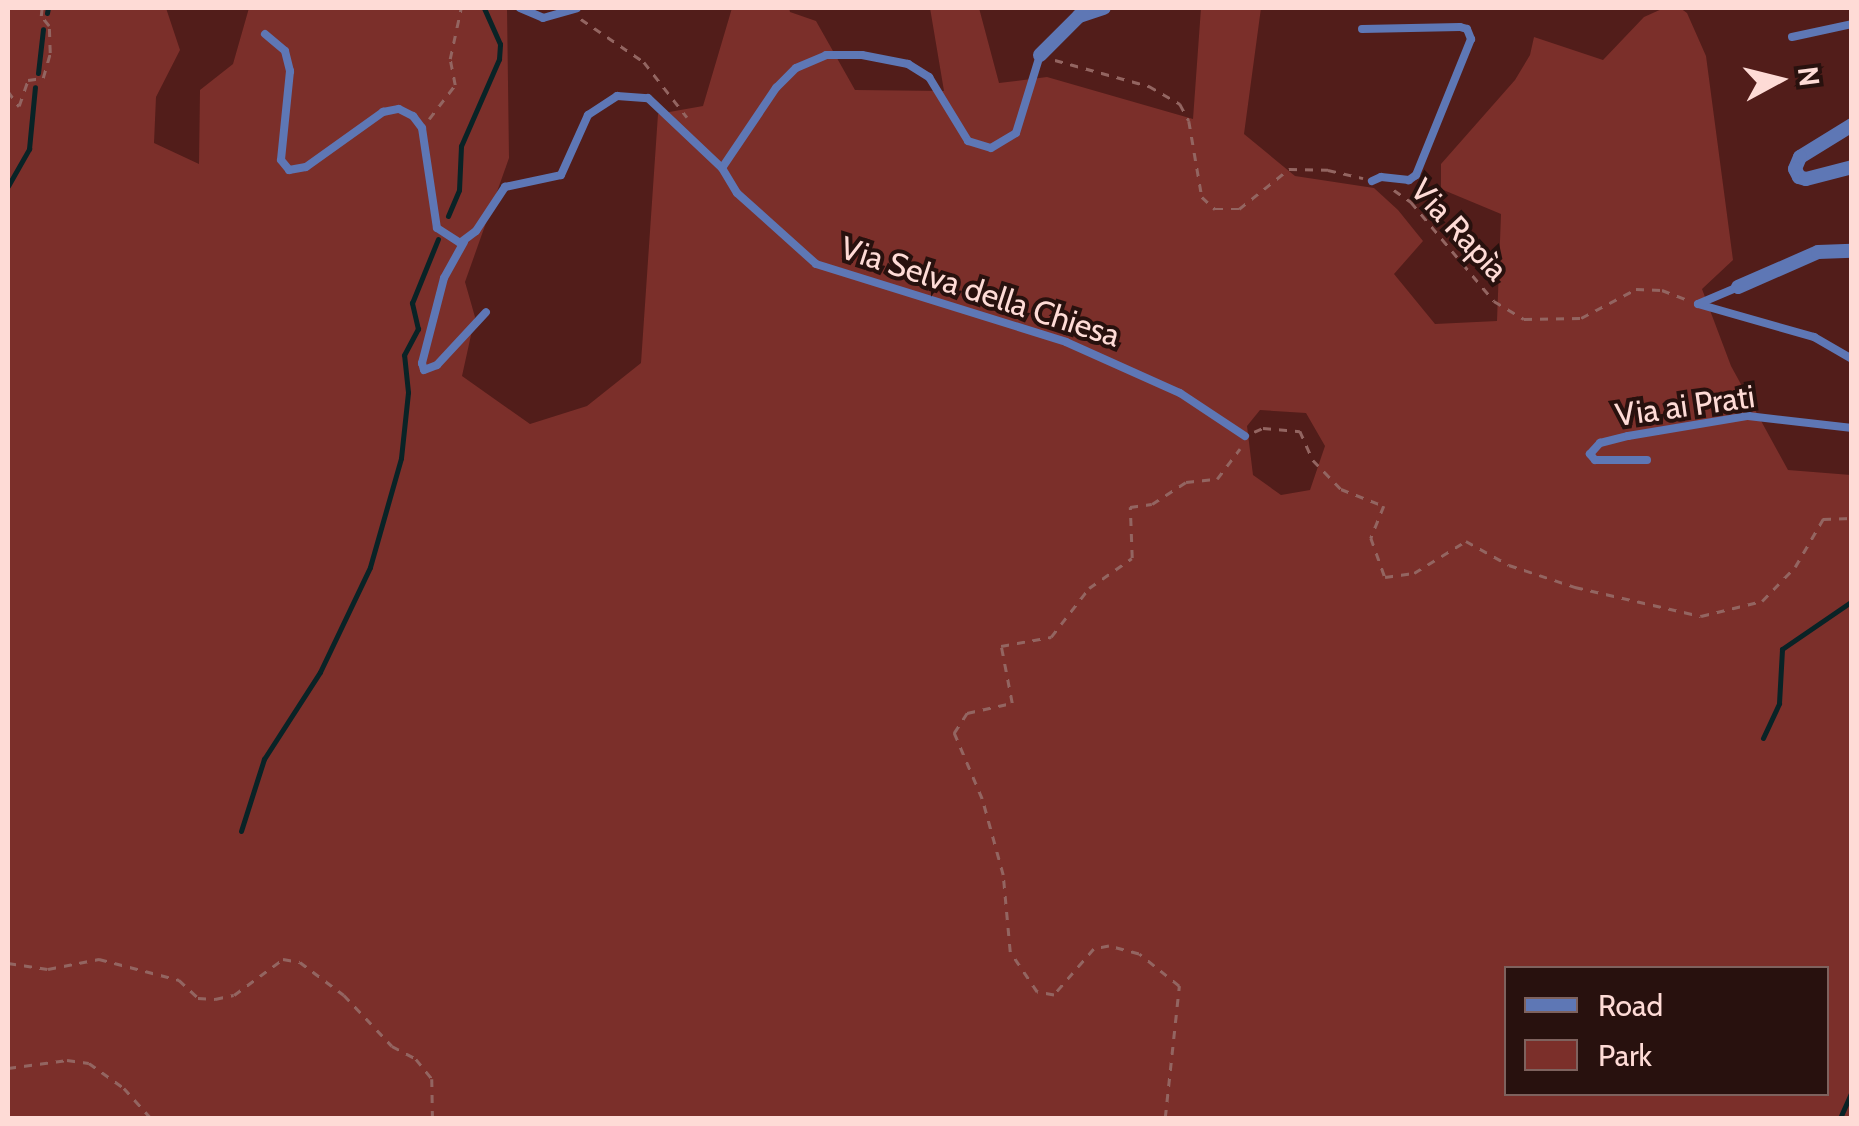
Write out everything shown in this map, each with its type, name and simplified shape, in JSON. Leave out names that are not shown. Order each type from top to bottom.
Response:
[{"type":"street","points":[[1040,55],[1079,16],[1104,8]]},
{"type":"street","points":[[1852,124],[1800,157],[1795,169],[1798,177],[1806,179],[1852,167]]},
{"type":"street","points":[[1738,287],[1818,252],[1852,252]]},
{"type":"lane","points":[[520,8],[543,18],[577,8]]},
{"type":"lane","points":[[1792,36],[1852,24]]},
{"type":"lane","points":[[1362,28],[1460,27],[1467,30],[1470,40],[1416,175],[1409,180],[1380,177],[1372,181]]},
{"type":"lane","points":[[265,34],[285,51],[290,72],[282,160],[289,170],[306,167],[382,112],[398,108],[413,116],[422,128],[434,222],[442,236],[464,242],[444,278],[422,363],[424,370],[437,366],[486,312]]},
{"type":"lane","points":[[722,168],[776,88],[811,60],[862,55],[919,70],[940,89],[968,141],[991,148],[1016,133],[1040,55]]},
{"type":"lane","name":"Via Selva della Chiesa","points":[[464,242],[505,187],[561,175],[588,114],[617,96],[648,98],[722,168],[737,194],[816,264],[1066,342],[1180,393],[1245,436]]},
{"type":"lane","points":[[1698,304],[1738,287]]},
{"type":"lane","points":[[1698,304],[1814,338],[1852,359]]},
{"type":"lane","name":"Via ai Prati","points":[[1647,460],[1595,460],[1590,454],[1600,443],[1628,436],[1748,416],[1852,428]]},
{"type":"path","points":[[8,91],[19,106],[28,80],[43,78],[50,53],[49,26],[40,16],[42,8]]},
{"type":"path","points":[[422,128],[455,85],[450,59],[461,8]]},
{"type":"path","points":[[575,19],[598,27],[644,62],[687,117]]},
{"type":"path","name":"Via Rapìa","points":[[1040,55],[1149,86],[1180,104],[1189,121],[1202,197],[1215,209],[1239,210],[1294,168],[1328,170],[1372,181],[1411,202],[1494,301],[1524,319],[1574,319],[1636,289],[1662,290],[1698,304]]},
{"type":"path","points":[[1165,1118],[1179,986],[1139,954],[1109,946],[1094,949],[1054,995],[1036,992],[1010,952],[1003,875],[982,800],[954,732],[966,714],[1012,703],[1001,646],[1050,637],[1088,588],[1132,558],[1130,508],[1152,504],[1186,482],[1218,479],[1236,458],[1245,436],[1263,428],[1300,431],[1313,460],[1341,489],[1384,506],[1371,538],[1385,577],[1414,573],[1466,541],[1509,565],[1575,587],[1701,616],[1762,601],[1795,567],[1823,519],[1852,518]]},
{"type":"path","points":[[8,666],[8,683]]},
{"type":"path","points":[[8,750],[8,782]]},
{"type":"path","points":[[8,962],[48,969],[99,959],[168,977],[198,998],[215,999],[234,996],[282,959],[300,962],[344,996],[392,1046],[416,1059],[432,1078],[433,1118]]},
{"type":"path","points":[[8,1068],[68,1060],[89,1063],[124,1088],[151,1118]]},
{"type":"green space","points":[[8,8],[166,8],[180,50],[156,97],[154,143],[199,164],[200,90],[233,64],[249,8],[507,8],[509,158],[465,282],[475,317],[462,376],[530,424],[587,406],[641,363],[658,114],[703,106],[732,8],[789,8],[790,12],[816,21],[855,90],[944,91],[930,8],[979,8],[999,83],[1047,77],[1193,119],[1201,8],[1261,8],[1244,134],[1295,176],[1374,188],[1398,210],[1423,241],[1394,274],[1435,324],[1497,321],[1501,214],[1441,189],[1441,164],[1515,80],[1530,55],[1534,37],[1603,60],[1644,17],[1664,8],[1680,8],[1687,13],[1706,56],[1733,260],[1702,289],[1731,366],[1788,470],[1851,475],[1851,1118],[8,1118]],"holes":[[[1260,410],[1306,413],[1325,446],[1310,490],[1281,495],[1253,475],[1247,426]]]},
{"type":"waterway","points":[[47,13],[48,8]]},
{"type":"waterway","points":[[448,216],[459,190],[461,146],[499,59],[500,44],[484,8]]},
{"type":"waterway","points":[[38,73],[43,29]]},
{"type":"waterway","points":[[8,186],[29,149],[35,87]]},
{"type":"waterway","points":[[241,831],[264,759],[320,672],[370,567],[401,458],[408,392],[404,355],[418,329],[412,303],[438,239]]},
{"type":"waterway","points":[[1763,738],[1779,703],[1782,649],[1852,601]]},
{"type":"waterway","points":[[1840,1118],[1852,1091]]}]
